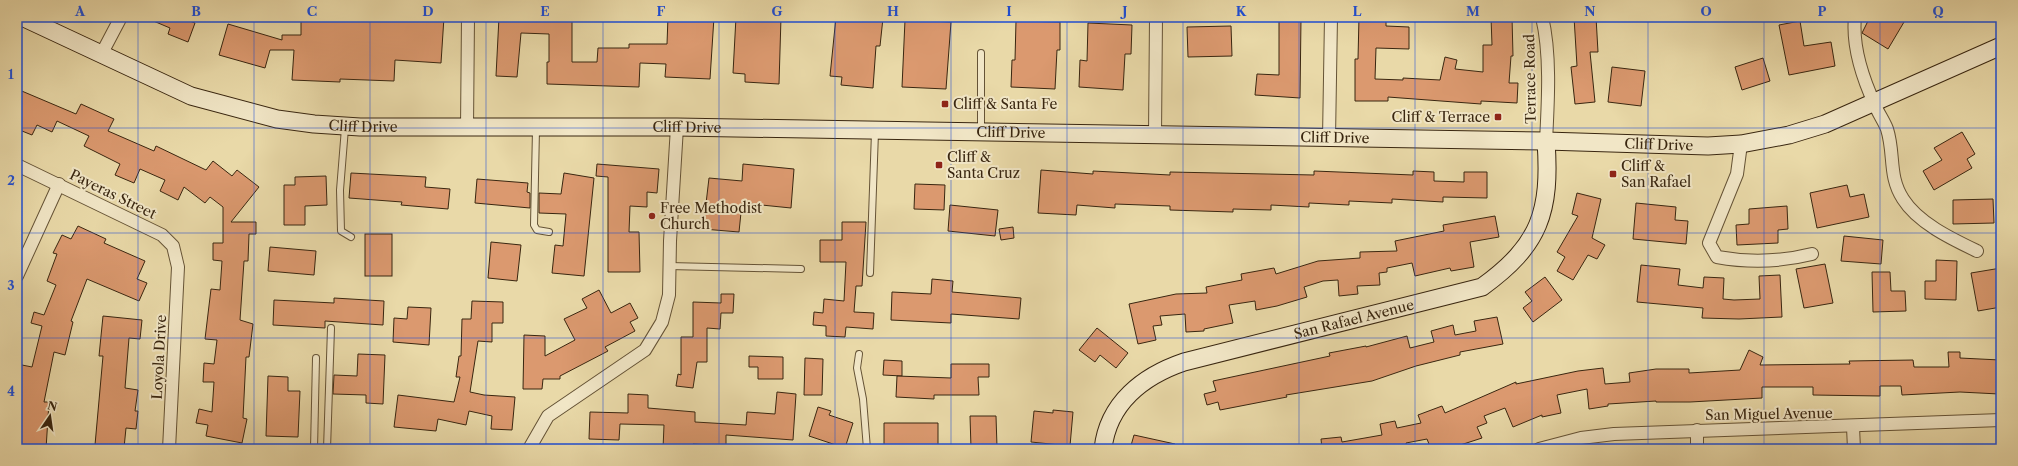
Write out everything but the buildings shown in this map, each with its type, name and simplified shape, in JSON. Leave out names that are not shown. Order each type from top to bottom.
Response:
[{"type":"main road","name":"Cliff Drive","points":[[22,17],[102,53],[191,96],[277,119],[345,126],[468,128],[677,127],[1546,141],[1708,146],[1741,144],[1789,135],[1825,124],[1874,104],[2001,46]]},
{"type":"main road","name":"San Rafael Avenue","points":[[1103,449],[1111,421],[1126,398],[1137,386],[1167,368],[1184,362],[1482,287],[1517,258],[1530,241],[1539,221],[1546,199],[1548,168],[1546,141]]},
{"type":"street","points":[[102,53],[120,17]]},
{"type":"street","points":[[468,17],[468,128]]},
{"type":"street","points":[[1155,135],[1156,17]]},
{"type":"street","points":[[1329,138],[1331,17]]},
{"type":"street","name":"Terrace Road","points":[[1542,17],[1545,33],[1547,65],[1546,141]]},
{"type":"street","points":[[1855,17],[1855,37],[1859,60],[1874,104],[1887,130],[1894,183],[1904,201],[1923,220],[1949,237],[1977,251]]},
{"type":"street","points":[[529,449],[548,416],[646,350],[662,322],[669,295],[669,266],[677,127]]},
{"type":"street","points":[[1741,144],[1737,174],[1709,243],[1717,258],[1768,262],[1812,254]]},
{"type":"street","name":"Payeras Street","points":[[17,165],[162,235],[173,246],[178,267]]},
{"type":"street","points":[[17,276],[59,184]]},
{"type":"street","name":"Loyola Drive","points":[[169,449],[178,267]]},
{"type":"street","name":"San Miguel Avenue","points":[[1540,449],[1581,438],[1614,434],[1697,430],[1853,427],[2001,420]]},
{"type":"street","points":[[1853,427],[1854,449]]},
{"type":"street","points":[[1697,430],[1697,449]]},
{"type":"lane","points":[[981,132],[982,53]]},
{"type":"lane","points":[[345,126],[340,190],[341,231],[351,237]]},
{"type":"lane","points":[[536,127],[534,225],[537,230],[549,232]]},
{"type":"lane","points":[[870,273],[875,130]]},
{"type":"lane","points":[[669,266],[801,269]]},
{"type":"lane","points":[[327,449],[331,328]]},
{"type":"lane","points":[[859,354],[857,368],[864,399],[867,449]]},
{"type":"lane","points":[[314,449],[316,358]]},
{"type":"place","name":"Cliff & Santa Fe","points":[[945,104]]},
{"type":"place","name":"Cliff & Terrace","points":[[1498,117]]},
{"type":"place","name":"Cliff & Santa Cruz","points":[[939,165]]},
{"type":"place","name":"Cliff & San Rafael","points":[[1613,174]]},
{"type":"place","name":"Free Methodist Church","points":[[652,216]]}]
